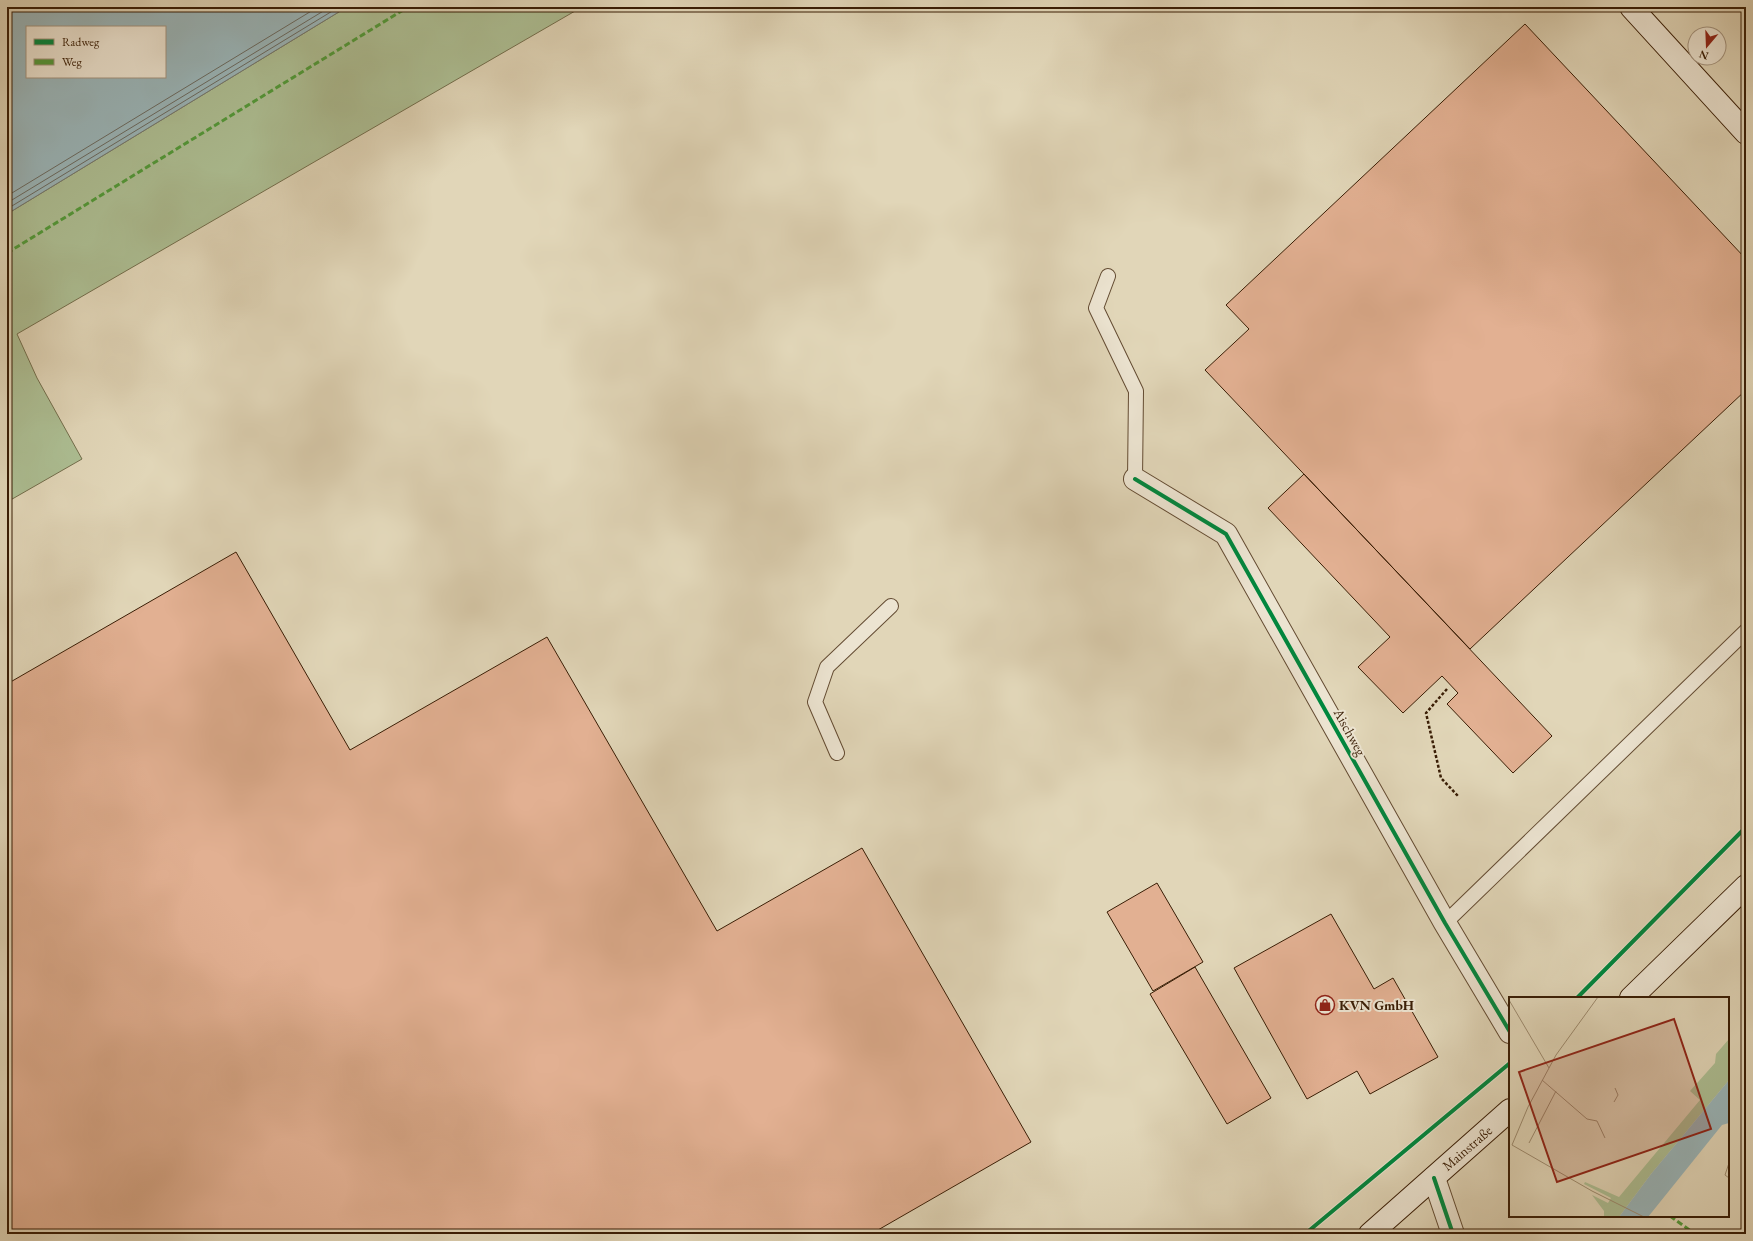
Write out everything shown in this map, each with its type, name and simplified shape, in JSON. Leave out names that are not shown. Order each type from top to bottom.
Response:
[{"type":"street","points":[[1631,7],[1746,134]]},
{"type":"street","name":"Aischweg","points":[[1135,480],[1226,534],[1445,923],[1509,1030]]},
{"type":"street","points":[[1632,997],[1746,886]]},
{"type":"street","name":"Mainstraße","points":[[1370,1234],[1509,1111]]},
{"type":"street","points":[[1434,1178],[1453,1234]]},
{"type":"lane","points":[[1108,276],[1096,308],[1136,391],[1135,480]]},
{"type":"lane","points":[[837,753],[815,702],[827,667],[891,606]]},
{"type":"lane","points":[[1445,923],[1746,631]]},
{"type":"path","points":[[1447,689],[1426,713],[1441,778],[1458,796]]},
{"type":"green space","points":[[347,7],[582,7],[17,334],[37,378],[82,459],[7,502],[7,214]]},
{"type":"water","points":[[7,7],[347,7],[7,214]]},
{"type":"building","points":[[1525,24],[1746,259],[1746,390],[1470,649],[1205,370],[1249,329],[1226,305]]},
{"type":"building","points":[[1304,474],[1552,736],[1513,773],[1447,704],[1458,693],[1442,676],[1403,713],[1358,667],[1390,637],[1268,508]]},
{"type":"building","points":[[236,552],[350,750],[547,637],[717,931],[862,848],[1031,1142],[871,1234],[7,1234],[7,684]]},
{"type":"building","points":[[1157,883],[1203,962],[1153,991],[1107,912]]},
{"type":"building","points":[[1331,914],[1374,989],[1393,978],[1438,1057],[1370,1094],[1357,1071],[1307,1099],[1234,968]]},
{"type":"building","points":[[1195,967],[1271,1098],[1227,1124],[1150,994]]},
{"type":"marked path","points":[[7,253],[408,7]]},
{"type":"marked path","points":[[1671,1217],[1695,1234]]},
{"type":"cycle path","points":[[1135,479],[1226,534],[1445,923],[1509,1030]]},
{"type":"cycle path","points":[[1578,997],[1746,827]]},
{"type":"cycle path","points":[[1305,1234],[1509,1064]]},
{"type":"cycle path","points":[[1434,1178],[1453,1234]]},
{"type":"place","name":"KVN GmbH","points":[[1325,1005]]}]
